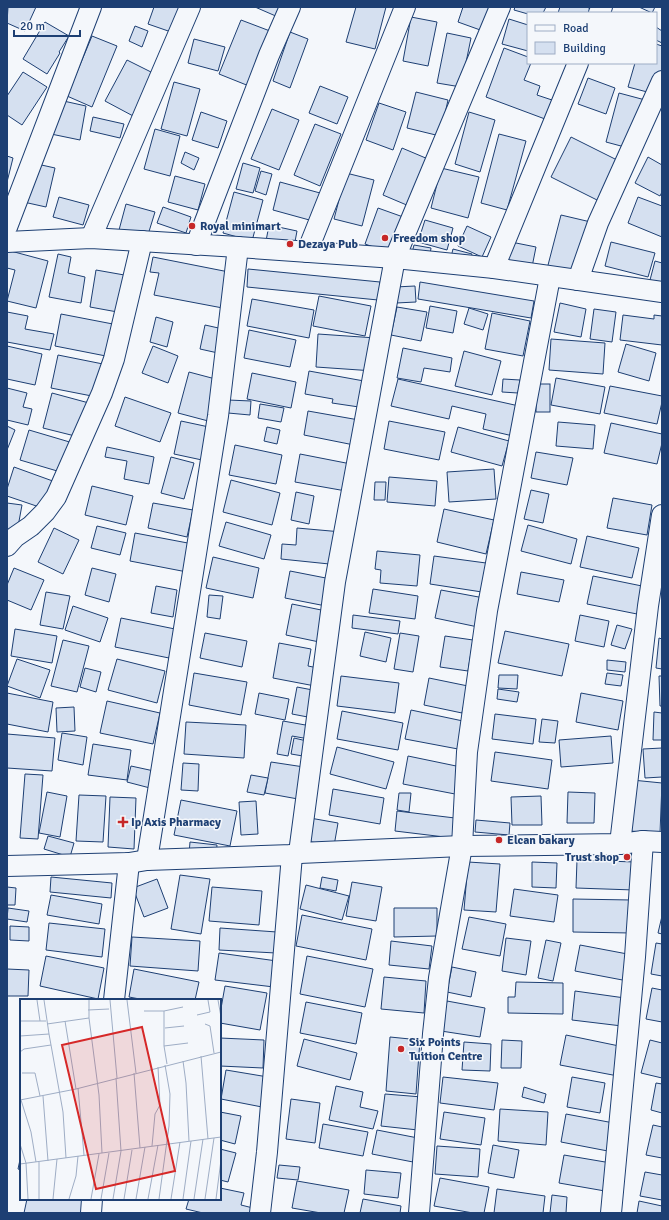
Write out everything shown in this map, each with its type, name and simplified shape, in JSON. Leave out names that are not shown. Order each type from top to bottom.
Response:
[{"type":"street","points":[[7,227],[90,7]]},
{"type":"street","points":[[91,238],[190,7]]},
{"type":"street","points":[[196,245],[269,55],[290,7]]},
{"type":"street","points":[[307,252],[405,7]]},
{"type":"street","points":[[260,1213],[268,1152],[295,854],[335,582],[395,258],[500,7]]},
{"type":"street","points":[[494,268],[578,64]]},
{"type":"street","points":[[578,280],[598,223],[662,81]]},
{"type":"street","points":[[7,242],[91,238],[395,258],[494,268],[662,292]]},
{"type":"street","points":[[7,546],[15,537],[31,526],[45,512],[56,497],[99,400],[114,359],[142,241]]},
{"type":"street","points":[[114,999],[218,416],[238,247]]},
{"type":"street","points":[[419,1213],[433,1034],[439,978],[462,846],[467,752],[487,611],[550,277]]},
{"type":"street","points":[[620,844],[648,606],[662,515]]},
{"type":"street","points":[[7,866],[462,846],[620,844],[653,841],[635,957],[620,1099],[611,1213]]},
{"type":"street","points":[[91,1213],[92,1200]]},
{"type":"building","points":[[8,7],[36,7],[25,31],[7,23]]},
{"type":"building","points":[[154,7],[183,7],[174,33],[148,24]]},
{"type":"building","points":[[255,7],[283,7],[278,17]]},
{"type":"building","points":[[356,7],[386,7],[375,49],[346,42]]},
{"type":"building","points":[[463,7],[491,7],[483,31],[458,22]]},
{"type":"building","points":[[515,7],[546,7],[544,12],[527,12],[527,14],[514,10]]},
{"type":"building","points":[[560,7],[586,7],[592,9],[591,12],[558,12]]},
{"type":"building","points":[[639,7],[655,7],[652,12]]},
{"type":"building","points":[[411,17],[437,22],[428,66],[403,61]]},
{"type":"building","points":[[509,19],[527,25],[527,51],[502,44]]},
{"type":"building","points":[[241,20],[270,31],[249,86],[219,74]]},
{"type":"building","points":[[45,22],[69,36],[47,74],[23,59]]},
{"type":"building","points":[[135,26],[148,31],[142,47],[129,41]]},
{"type":"building","points":[[657,28],[662,31],[662,43],[657,40]]},
{"type":"building","points":[[290,32],[308,39],[290,88],[273,81]]},
{"type":"building","points":[[447,33],[471,38],[461,87],[437,83]]},
{"type":"building","points":[[92,36],[117,46],[92,107],[67,96]]},
{"type":"building","points":[[194,39],[225,47],[218,71],[188,63]]},
{"type":"building","points":[[657,44],[662,46],[662,69],[655,94],[628,87],[635,64],[657,64]]},
{"type":"building","points":[[504,48],[527,57],[527,64],[531,64],[524,80],[540,86],[537,95],[552,100],[545,119],[486,97]]},
{"type":"building","points":[[127,60],[157,75],[135,117],[105,101]]},
{"type":"building","points":[[23,72],[47,87],[22,125],[7,115],[7,96]]},
{"type":"building","points":[[588,78],[615,88],[606,114],[578,104]]},
{"type":"building","points":[[174,82],[200,89],[187,136],[161,129]]},
{"type":"building","points":[[320,86],[348,97],[337,124],[309,113]]},
{"type":"building","points":[[416,92],[448,100],[440,136],[407,128]]},
{"type":"building","points":[[619,93],[649,101],[636,150],[606,142]]},
{"type":"building","points":[[59,100],[86,106],[80,140],[51,134]]},
{"type":"building","points":[[379,103],[406,112],[393,150],[366,140]]},
{"type":"building","points":[[272,109],[299,120],[279,170],[251,159]]},
{"type":"building","points":[[201,112],[227,121],[218,148],[192,140]]},
{"type":"building","points":[[469,112],[495,120],[480,172],[455,164]]},
{"type":"building","points":[[93,117],[124,124],[120,138],[90,131]]},
{"type":"building","points":[[315,124],[341,134],[320,186],[294,175]]},
{"type":"building","points":[[155,129],[180,136],[170,176],[144,169]]},
{"type":"building","points":[[499,134],[526,141],[507,210],[481,203]]},
{"type":"building","points":[[571,137],[623,163],[603,203],[551,177]]},
{"type":"building","points":[[402,148],[428,159],[409,206],[383,195]]},
{"type":"building","points":[[185,152],[199,158],[194,170],[181,163]]},
{"type":"building","points":[[7,156],[13,158],[7,182]]},
{"type":"building","points":[[648,157],[662,165],[662,192],[660,196],[635,183]]},
{"type":"building","points":[[28,162],[55,168],[46,207],[19,201]]},
{"type":"building","points":[[243,163],[260,168],[253,193],[236,189]]},
{"type":"building","points":[[441,168],[479,177],[468,218],[431,208]]},
{"type":"building","points":[[261,171],[272,174],[266,195],[255,191]]},
{"type":"building","points":[[346,173],[374,180],[362,226],[334,219]]},
{"type":"building","points":[[175,176],[205,184],[198,210],[168,202]]},
{"type":"building","points":[[280,182],[320,193],[313,221],[273,210]]},
{"type":"building","points":[[234,192],[263,200],[252,241],[223,233]]},
{"type":"building","points":[[59,197],[89,205],[83,225],[53,217]]},
{"type":"building","points":[[638,197],[662,206],[662,237],[628,223]]},
{"type":"building","points":[[126,204],[155,212],[147,238],[119,230]]},
{"type":"building","points":[[163,207],[191,217],[186,233],[157,223]]},
{"type":"building","points":[[378,208],[406,218],[393,254],[365,244]]},
{"type":"building","points":[[561,215],[595,223],[581,278],[547,269]]},
{"type":"building","points":[[425,220],[453,228],[447,250],[418,242]]},
{"type":"building","points":[[269,225],[297,231],[294,247],[266,241]]},
{"type":"building","points":[[467,226],[491,237],[482,257],[458,246]]},
{"type":"building","points":[[511,242],[536,247],[532,267],[507,263]]},
{"type":"building","points":[[611,242],[655,253],[648,277],[605,266]]},
{"type":"building","points":[[414,245],[431,248],[429,261],[411,257]]},
{"type":"building","points":[[453,249],[472,254],[469,265],[450,261]]},
{"type":"building","points":[[7,250],[48,261],[36,308],[7,301],[15,270],[7,268]]},
{"type":"building","points":[[58,254],[71,257],[68,273],[85,277],[81,303],[49,297]]},
{"type":"building","points":[[153,257],[234,273],[228,309],[154,295],[159,273],[150,272]]},
{"type":"building","points":[[655,261],[662,263],[662,283],[650,280]]},
{"type":"building","points":[[248,269],[380,282],[378,300],[247,287]]},
{"type":"building","points":[[96,270],[130,276],[123,313],[90,307]]},
{"type":"building","points":[[420,282],[534,301],[531,318],[418,299]]},
{"type":"building","points":[[415,286],[416,302],[396,303],[395,287]]},
{"type":"building","points":[[319,296],[371,306],[365,336],[313,326]]},
{"type":"building","points":[[252,299],[314,310],[309,338],[247,326]]},
{"type":"building","points":[[560,303],[586,309],[581,337],[554,332]]},
{"type":"building","points":[[430,306],[457,311],[453,333],[426,328]]},
{"type":"building","points":[[397,307],[427,312],[421,341],[391,335]]},
{"type":"building","points":[[469,308],[488,314],[483,330],[464,324]]},
{"type":"building","points":[[594,309],[616,312],[612,342],[590,339]]},
{"type":"building","points":[[7,312],[28,316],[25,329],[54,334],[50,350],[7,342]]},
{"type":"building","points":[[492,313],[530,321],[523,356],[485,349]]},
{"type":"building","points":[[61,314],[118,325],[111,357],[55,346]]},
{"type":"building","points":[[623,315],[654,319],[654,315],[662,316],[662,345],[620,340]]},
{"type":"building","points":[[156,317],[173,322],[167,347],[150,342]]},
{"type":"building","points":[[205,325],[223,329],[218,353],[200,349]]},
{"type":"building","points":[[249,330],[296,340],[290,367],[244,358]]},
{"type":"building","points":[[318,334],[376,338],[374,371],[316,367]]},
{"type":"building","points":[[551,339],[605,343],[603,374],[549,370]]},
{"type":"building","points":[[626,344],[656,353],[649,381],[618,372]]},
{"type":"building","points":[[7,346],[42,354],[35,385],[7,379]]},
{"type":"building","points":[[153,346],[178,356],[168,383],[142,373]]},
{"type":"building","points":[[403,348],[452,358],[450,372],[424,368],[421,382],[397,378]]},
{"type":"building","points":[[464,351],[501,361],[492,395],[455,386]]},
{"type":"building","points":[[58,355],[108,365],[102,398],[51,388]]},
{"type":"building","points":[[309,371],[364,381],[359,407],[332,403],[333,399],[305,394]]},
{"type":"building","points":[[189,372],[223,381],[212,422],[178,413]]},
{"type":"building","points":[[252,373],[296,382],[291,408],[247,399]]},
{"type":"building","points":[[556,378],[605,387],[600,414],[551,405]]},
{"type":"building","points":[[398,379],[519,406],[513,436],[483,429],[486,414],[452,406],[449,419],[391,406]]},
{"type":"building","points":[[503,379],[520,380],[518,393],[502,392]]},
{"type":"building","points":[[536,384],[550,384],[550,412],[536,412]]},
{"type":"building","points":[[610,386],[662,396],[657,424],[604,413]]},
{"type":"building","points":[[7,388],[27,393],[23,407],[32,409],[28,425],[7,420]]},
{"type":"building","points":[[52,393],[89,403],[79,437],[43,428]]},
{"type":"building","points":[[125,397],[171,413],[160,442],[115,426]]},
{"type":"building","points":[[228,400],[251,401],[250,415],[228,413]]},
{"type":"building","points":[[260,404],[284,408],[281,422],[258,418]]},
{"type":"building","points":[[308,411],[359,420],[354,445],[304,435]]},
{"type":"building","points":[[181,421],[209,427],[202,460],[174,454]]},
{"type":"building","points":[[389,421],[445,432],[439,460],[384,449]]},
{"type":"building","points":[[558,422],[595,425],[593,449],[556,446]]},
{"type":"building","points":[[611,423],[662,434],[662,443],[657,464],[604,453]]},
{"type":"building","points":[[7,426],[15,430],[7,450]]},
{"type":"building","points":[[267,427],[280,430],[277,444],[264,441]]},
{"type":"building","points":[[458,427],[509,441],[502,466],[451,452]]},
{"type":"building","points":[[29,430],[73,443],[64,473],[20,460]]},
{"type":"building","points":[[235,445],[282,455],[276,484],[229,475]]},
{"type":"building","points":[[107,447],[154,457],[149,484],[124,479],[127,461],[105,457]]},
{"type":"building","points":[[536,452],[573,458],[567,485],[531,478]]},
{"type":"building","points":[[300,454],[351,464],[346,491],[295,482]]},
{"type":"building","points":[[171,457],[194,463],[184,499],[161,493]]},
{"type":"building","points":[[14,467],[61,484],[51,511],[7,496],[7,489]]},
{"type":"building","points":[[494,469],[496,499],[449,502],[447,472]]},
{"type":"building","points":[[389,477],[437,481],[435,506],[387,502]]},
{"type":"building","points":[[231,480],[280,493],[272,525],[223,512]]},
{"type":"building","points":[[375,482],[386,482],[385,500],[374,500]]},
{"type":"building","points":[[92,486],[133,496],[126,525],[85,515]]},
{"type":"building","points":[[531,490],[549,494],[543,523],[524,519]]},
{"type":"building","points":[[296,492],[314,496],[309,524],[291,520]]},
{"type":"building","points":[[613,498],[652,505],[647,535],[607,528]]},
{"type":"building","points":[[7,503],[22,505],[15,543],[7,541]]},
{"type":"building","points":[[153,503],[193,510],[187,537],[148,528]]},
{"type":"building","points":[[444,509],[494,520],[486,554],[437,542]]},
{"type":"building","points":[[226,522],[271,535],[264,559],[219,546]]},
{"type":"building","points":[[528,525],[577,539],[571,564],[521,551]]},
{"type":"building","points":[[97,526],[126,533],[120,555],[91,548]]},
{"type":"building","points":[[54,528],[79,540],[63,574],[38,562]]},
{"type":"building","points":[[297,528],[342,532],[339,565],[281,559],[282,544],[296,545]]},
{"type":"building","points":[[135,533],[193,544],[187,572],[130,561]]},
{"type":"building","points":[[587,536],[639,548],[632,578],[580,567]]},
{"type":"building","points":[[377,551],[420,555],[417,586],[380,583],[381,570],[375,569]]},
{"type":"building","points":[[434,556],[486,563],[482,592],[430,584]]},
{"type":"building","points":[[213,557],[259,568],[253,598],[206,588]]},
{"type":"building","points":[[14,568],[44,580],[31,610],[7,600],[7,585]]},
{"type":"building","points":[[92,568],[116,574],[109,602],[85,595]]},
{"type":"building","points":[[290,571],[336,580],[331,607],[285,598]]},
{"type":"building","points":[[521,572],[564,580],[559,602],[517,594]]},
{"type":"building","points":[[593,576],[642,586],[637,614],[587,604]]},
{"type":"building","points":[[156,586],[177,590],[173,617],[151,613]]},
{"type":"building","points":[[373,589],[418,596],[415,619],[369,613]]},
{"type":"building","points":[[441,590],[484,598],[478,627],[435,618]]},
{"type":"building","points":[[46,592],[70,596],[63,629],[40,625]]},
{"type":"building","points":[[209,595],[223,596],[220,619],[207,617]]},
{"type":"building","points":[[292,604],[331,612],[324,643],[286,635]]},
{"type":"building","points":[[73,606],[108,618],[100,642],[65,630]]},
{"type":"building","points":[[353,615],[400,621],[398,634],[352,628]]},
{"type":"building","points":[[580,615],[609,621],[604,647],[575,641]]},
{"type":"building","points":[[121,618],[175,629],[169,658],[115,647]]},
{"type":"building","points":[[617,625],[632,629],[625,649],[611,645]]},
{"type":"building","points":[[15,629],[57,636],[52,663],[11,656]]},
{"type":"building","points":[[505,631],[569,644],[562,676],[498,663]]},
{"type":"building","points":[[365,632],[391,638],[386,662],[360,656]]},
{"type":"building","points":[[205,633],[247,641],[242,667],[200,658]]},
{"type":"building","points":[[400,633],[419,636],[413,672],[394,669]]},
{"type":"building","points":[[445,636],[473,640],[468,671],[440,667]]},
{"type":"building","points":[[659,638],[662,639],[662,669],[656,668]]},
{"type":"building","points":[[63,640],[89,646],[77,692],[51,686]]},
{"type":"building","points":[[279,643],[311,649],[308,666],[318,668],[315,686],[273,678]]},
{"type":"building","points":[[17,659],[50,670],[40,698],[7,686]]},
{"type":"building","points":[[117,659],[165,671],[157,703],[108,690]]},
{"type":"building","points":[[607,660],[626,662],[625,672],[607,670]]},
{"type":"building","points":[[85,668],[101,672],[96,692],[80,687]]},
{"type":"building","points":[[194,673],[247,682],[241,715],[189,705]]},
{"type":"building","points":[[607,673],[623,675],[621,686],[605,684]]},
{"type":"building","points":[[499,675],[518,675],[517,689],[498,688]]},
{"type":"building","points":[[341,676],[399,683],[395,713],[337,706]]},
{"type":"building","points":[[659,676],[662,676],[662,706],[660,706]]},
{"type":"building","points":[[429,678],[468,686],[462,713],[424,705]]},
{"type":"building","points":[[297,687],[318,691],[313,718],[292,714]]},
{"type":"building","points":[[498,689],[519,692],[517,702],[497,699]]},
{"type":"building","points":[[7,693],[53,702],[48,732],[7,724]]},
{"type":"building","points":[[259,693],[289,699],[285,720],[255,714]]},
{"type":"building","points":[[581,693],[623,701],[618,730],[576,722]]},
{"type":"building","points":[[107,701],[160,713],[153,744],[100,733]]},
{"type":"building","points":[[74,707],[75,731],[57,732],[56,708]]},
{"type":"building","points":[[411,710],[463,721],[458,749],[405,739]]},
{"type":"building","points":[[342,711],[403,723],[398,750],[337,739]]},
{"type":"building","points":[[654,712],[662,713],[662,740],[653,740]]},
{"type":"building","points":[[495,714],[536,719],[533,744],[492,739]]},
{"type":"building","points":[[542,719],[558,721],[555,743],[539,742]]},
{"type":"building","points":[[283,721],[311,726],[309,739],[292,736],[288,756],[277,754]]},
{"type":"building","points":[[186,722],[246,725],[244,758],[184,754]]},
{"type":"building","points":[[62,733],[87,737],[83,765],[58,760]]},
{"type":"building","points":[[7,734],[55,738],[52,771],[7,768]]},
{"type":"building","points":[[611,736],[613,763],[561,767],[559,740]]},
{"type":"building","points":[[294,738],[311,742],[309,757],[291,754]]},
{"type":"building","points":[[93,744],[131,750],[127,780],[88,775]]},
{"type":"building","points":[[337,747],[394,762],[386,789],[330,774]]},
{"type":"building","points":[[662,748],[662,777],[645,778],[643,749]]},
{"type":"building","points":[[495,752],[552,760],[548,789],[491,781]]},
{"type":"building","points":[[408,756],[461,767],[455,794],[403,784]]},
{"type":"building","points":[[271,762],[304,767],[298,799],[265,793]]},
{"type":"building","points":[[183,763],[199,764],[198,791],[181,790]]},
{"type":"building","points":[[131,766],[154,771],[150,788],[127,782]]},
{"type":"building","points":[[25,774],[43,775],[38,839],[20,838]]},
{"type":"building","points":[[251,775],[268,778],[264,795],[247,792]]},
{"type":"building","points":[[632,780],[662,783],[660,833],[629,831]]},
{"type":"building","points":[[333,789],[384,798],[380,824],[329,815]]},
{"type":"building","points":[[47,792],[67,796],[60,837],[39,833]]},
{"type":"building","points":[[568,792],[595,793],[594,823],[567,823]]},
{"type":"building","points":[[399,793],[411,793],[409,812],[397,810]]},
{"type":"building","points":[[79,795],[106,796],[103,842],[76,841]]},
{"type":"building","points":[[541,796],[542,825],[512,825],[511,797]]},
{"type":"building","points":[[110,797],[136,798],[134,849],[108,847]]},
{"type":"building","points":[[181,800],[237,811],[230,846],[174,835]]},
{"type":"building","points":[[256,801],[258,834],[241,835],[239,802]]},
{"type":"building","points":[[397,811],[455,818],[453,838],[395,831]]},
{"type":"building","points":[[310,818],[338,823],[334,846],[306,841]]},
{"type":"building","points":[[476,820],[510,823],[509,835],[475,832]]},
{"type":"building","points":[[48,836],[74,843],[70,857],[44,849]]},
{"type":"building","points":[[190,842],[217,845],[216,856],[189,854]]},
{"type":"building","points":[[577,860],[635,862],[634,890],[576,888]]},
{"type":"building","points":[[468,862],[500,864],[496,912],[464,910]]},
{"type":"building","points":[[532,862],[557,863],[556,888],[532,887]]},
{"type":"building","points":[[180,875],[210,879],[201,934],[171,929]]},
{"type":"building","points":[[51,877],[112,883],[111,898],[50,892]]},
{"type":"building","points":[[322,877],[338,880],[336,891],[320,888]]},
{"type":"building","points":[[157,879],[168,908],[144,917],[133,888]]},
{"type":"building","points":[[352,882],[382,887],[376,921],[346,916]]},
{"type":"building","points":[[306,885],[349,896],[342,920],[300,909]]},
{"type":"building","points":[[7,887],[16,888],[15,905],[7,905]]},
{"type":"building","points":[[212,887],[262,891],[259,925],[209,921]]},
{"type":"building","points":[[514,889],[558,895],[554,922],[510,916]]},
{"type":"building","points":[[51,895],[102,904],[99,924],[47,915]]},
{"type":"building","points":[[573,899],[631,900],[631,933],[573,932]]},
{"type":"building","points":[[8,908],[29,911],[27,922],[7,919]]},
{"type":"building","points":[[394,908],[437,908],[437,936],[394,937]]},
{"type":"building","points":[[302,915],[372,929],[366,960],[296,946]]},
{"type":"building","points":[[662,916],[662,934],[658,933]]},
{"type":"building","points":[[469,917],[506,924],[500,956],[462,949]]},
{"type":"building","points":[[49,923],[105,929],[102,957],[46,950]]},
{"type":"building","points":[[10,926],[29,927],[29,941],[10,940]]},
{"type":"building","points":[[220,928],[277,932],[276,953],[219,950]]},
{"type":"building","points":[[132,937],[200,941],[198,971],[130,966]]},
{"type":"building","points":[[506,938],[531,941],[526,975],[502,971]]},
{"type":"building","points":[[546,940],[561,943],[553,981],[538,978]]},
{"type":"building","points":[[391,941],[432,946],[429,969],[389,965]]},
{"type":"building","points":[[656,943],[662,944],[662,976],[651,974]]},
{"type":"building","points":[[580,945],[638,956],[633,982],[575,971]]},
{"type":"building","points":[[219,953],[277,961],[274,987],[215,980]]},
{"type":"building","points":[[46,956],[104,968],[98,999],[40,986]]},
{"type":"building","points":[[307,956],[373,969],[365,1007],[300,994]]},
{"type":"building","points":[[452,967],[476,972],[471,997],[447,992]]},
{"type":"building","points":[[7,969],[29,970],[28,996],[7,996]]},
{"type":"building","points":[[134,969],[199,982],[195,999],[140,999],[129,997]]},
{"type":"building","points":[[384,977],[426,981],[424,1013],[381,1009]]},
{"type":"building","points":[[516,982],[563,983],[563,1014],[508,1013],[508,997],[515,997]]},
{"type":"building","points":[[225,986],[267,993],[260,1030],[221,1023],[221,1008]]},
{"type":"building","points":[[652,988],[662,990],[662,1022],[646,1019]]},
{"type":"building","points":[[575,991],[625,998],[622,1026],[572,1020]]},
{"type":"building","points":[[447,1001],[485,1008],[480,1037],[441,1031]]},
{"type":"building","points":[[306,1002],[362,1013],[356,1044],[300,1033]]},
{"type":"building","points":[[566,1035],[624,1047],[618,1076],[560,1065]]},
{"type":"building","points":[[390,1037],[420,1040],[416,1094],[386,1091]]},
{"type":"building","points":[[221,1038],[264,1040],[263,1068],[221,1066]]},
{"type":"building","points":[[304,1039],[357,1053],[350,1080],[297,1066]]},
{"type":"building","points":[[502,1040],[522,1041],[521,1068],[501,1068]]},
{"type":"building","points":[[650,1040],[662,1043],[662,1078],[641,1073]]},
{"type":"building","points":[[464,1042],[491,1044],[490,1071],[462,1070]]},
{"type":"building","points":[[226,1070],[268,1077],[262,1107],[221,1099]]},
{"type":"building","points":[[443,1077],[498,1083],[494,1110],[440,1103]]},
{"type":"building","points":[[572,1077],[605,1083],[600,1113],[567,1107]]},
{"type":"building","points":[[656,1083],[662,1084],[662,1113],[651,1110]]},
{"type":"building","points":[[336,1086],[363,1092],[360,1107],[378,1111],[373,1129],[329,1120]]},
{"type":"building","points":[[524,1087],[546,1094],[544,1103],[522,1097]]},
{"type":"building","points":[[385,1094],[422,1097],[418,1130],[381,1126]]},
{"type":"building","points":[[291,1099],[320,1103],[315,1143],[286,1139]]},
{"type":"building","points":[[500,1109],[548,1112],[546,1145],[498,1141]]},
{"type":"building","points":[[221,1112],[241,1116],[235,1144],[221,1140]]},
{"type":"building","points":[[444,1112],[485,1118],[481,1145],[440,1139]]},
{"type":"building","points":[[566,1114],[619,1124],[613,1152],[561,1142]]},
{"type":"building","points":[[323,1124],[368,1132],[363,1156],[319,1148]]},
{"type":"building","points":[[653,1125],[662,1127],[662,1158],[646,1155]]},
{"type":"building","points":[[377,1130],[418,1138],[413,1162],[372,1154]]},
{"type":"building","points":[[493,1145],[519,1150],[514,1178],[488,1173]]},
{"type":"building","points":[[437,1146],[480,1149],[478,1177],[435,1174]]},
{"type":"building","points":[[221,1149],[236,1153],[228,1182],[221,1180]]},
{"type":"building","points":[[564,1155],[611,1163],[605,1191],[559,1183]]},
{"type":"building","points":[[279,1165],[300,1167],[298,1180],[277,1178]]},
{"type":"building","points":[[366,1170],[401,1173],[398,1198],[364,1194]]},
{"type":"building","points":[[645,1172],[662,1175],[662,1200],[640,1196]]},
{"type":"building","points":[[440,1178],[489,1187],[484,1213],[473,1213],[434,1206]]},
{"type":"building","points":[[297,1181],[349,1190],[344,1213],[321,1213],[292,1208]]},
{"type":"building","points":[[221,1188],[244,1193],[241,1205],[253,1208],[252,1213],[203,1213],[186,1209],[189,1200],[221,1200]]},
{"type":"building","points":[[497,1189],[545,1196],[543,1213],[494,1213]]},
{"type":"building","points":[[552,1195],[567,1197],[566,1213],[550,1213]]},
{"type":"building","points":[[363,1199],[401,1206],[400,1213],[360,1213]]},
{"type":"building","points":[[27,1200],[84,1200],[81,1213],[24,1213]]},
{"type":"building","points":[[639,1201],[662,1206],[662,1213],[637,1213]]},
{"type":"place","name":"Royal minimart","points":[[192,226]]},
{"type":"place","name":"Freedom shop","points":[[385,238]]},
{"type":"place","name":"Dezaya Pub","points":[[290,244]]},
{"type":"place","name":"Ip Axis Pharmacy","points":[[123,822]]},
{"type":"place","name":"Elcan bakary","points":[[499,840]]},
{"type":"place","name":"Trust shop","points":[[627,857]]},
{"type":"place","name":"Six Points Tuition Centre","points":[[401,1049]]}]
